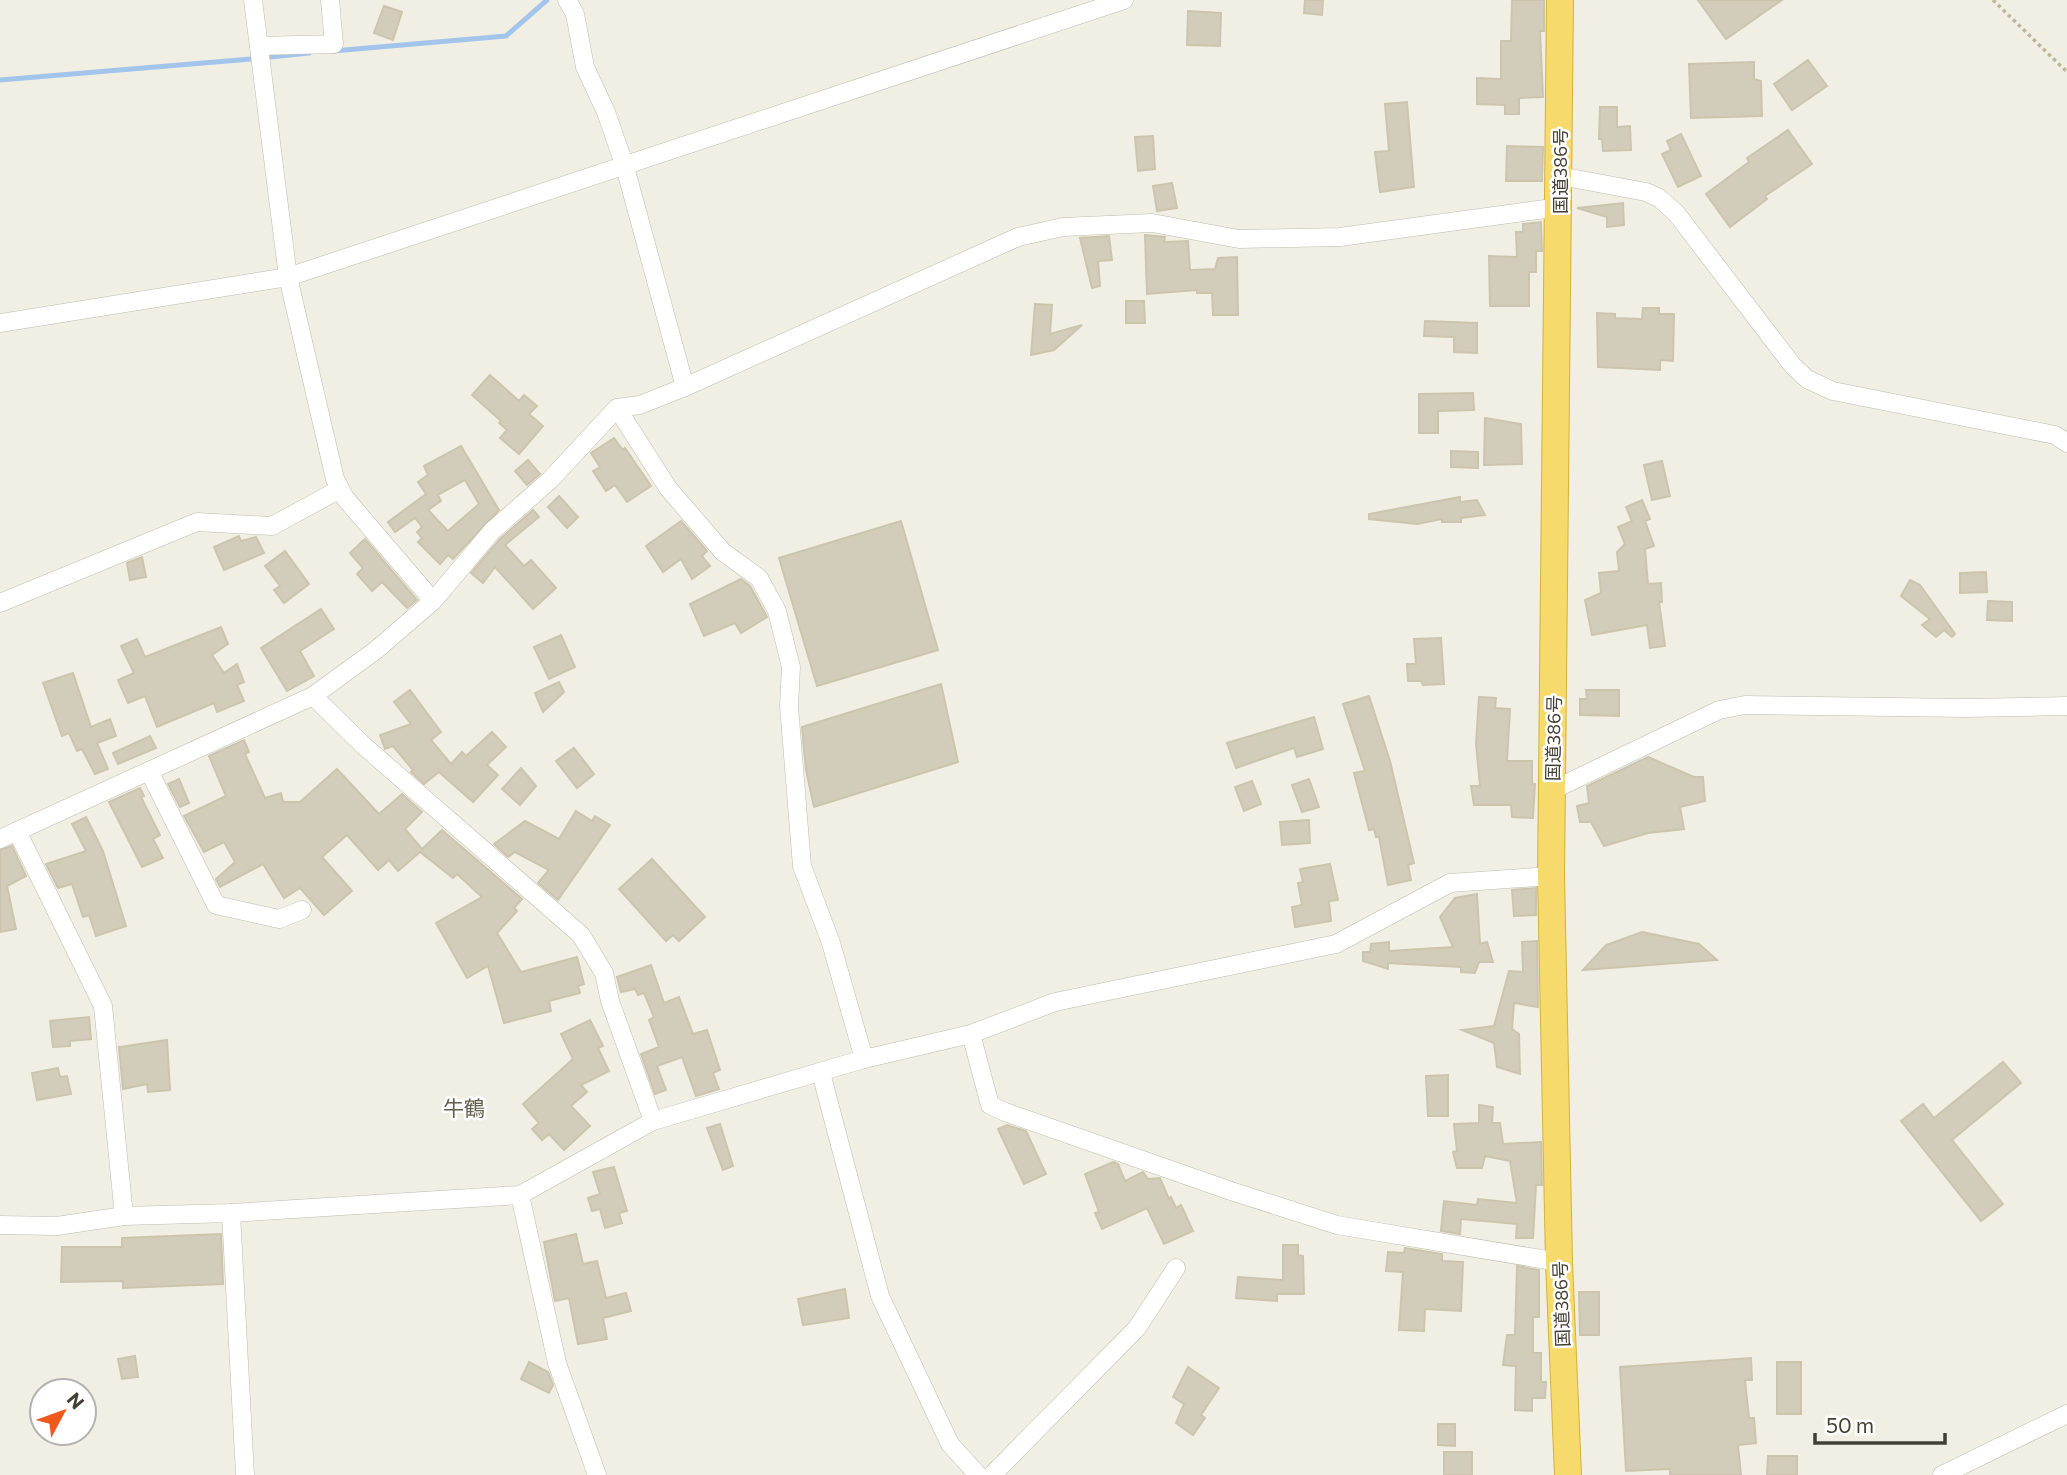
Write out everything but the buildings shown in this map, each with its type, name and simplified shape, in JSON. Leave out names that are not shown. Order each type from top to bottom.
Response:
[{"type":"highway","name":"国道386号","points":[[1560,0],[1560,207],[1551,876],[1559,1262],[1569,1475]]},
{"type":"street","points":[[253,0],[288,277],[335,479],[340,489],[433,601]]},
{"type":"street","points":[[259,46],[334,44],[330,0]]},
{"type":"street","points":[[567,0],[575,13],[584,67],[606,112],[625,167],[685,387]]},
{"type":"street","points":[[0,323],[288,277],[1124,0]]},
{"type":"street","points":[[1560,176],[1646,192],[1659,198],[1676,213],[1793,366],[1807,379],[1833,391],[2055,435],[2067,443]]},
{"type":"street","points":[[0,839],[313,696],[376,650],[433,601],[492,530],[550,480],[617,408],[640,405],[685,387],[1018,237],[1063,228],[1152,223],[1239,239],[1340,237],[1560,207]]},
{"type":"street","points":[[617,408],[668,488],[723,552],[759,578],[778,611],[791,667],[789,706],[802,866],[831,943],[864,1059]]},
{"type":"street","points":[[0,603],[197,522],[272,526],[340,489]]},
{"type":"street","points":[[313,696],[364,746],[581,934],[604,973],[610,1002],[653,1121]]},
{"type":"street","points":[[1553,790],[1719,710],[1745,705],[1967,708],[2067,706]]},
{"type":"street","points":[[149,771],[216,905],[279,919],[302,910]]},
{"type":"street","points":[[17,831],[103,1006],[124,1216]]},
{"type":"street","points":[[0,1225],[57,1226],[124,1216],[231,1213],[520,1195],[653,1121],[864,1059],[971,1034],[1055,1002],[1336,944],[1450,883],[1551,876]]},
{"type":"street","points":[[971,1034],[990,1105],[1005,1112],[1337,1225],[1559,1262]]},
{"type":"street","points":[[821,1073],[880,1296],[950,1444],[978,1475]]},
{"type":"street","points":[[520,1195],[557,1363],[597,1475]]},
{"type":"street","points":[[231,1213],[245,1475]]},
{"type":"street","points":[[992,1475],[1137,1328],[1176,1268]]},
{"type":"street","points":[[1942,1475],[2067,1414]]},
{"type":"path","points":[[1993,0],[2067,72]]},
{"type":"waterway","points":[[333,51],[506,36],[547,0]]},
{"type":"waterway","points":[[270,57],[309,53]]},
{"type":"waterway","points":[[0,80],[251,59]]},
{"type":"district","name":"牛鶴","points":[[464,1107]]}]
